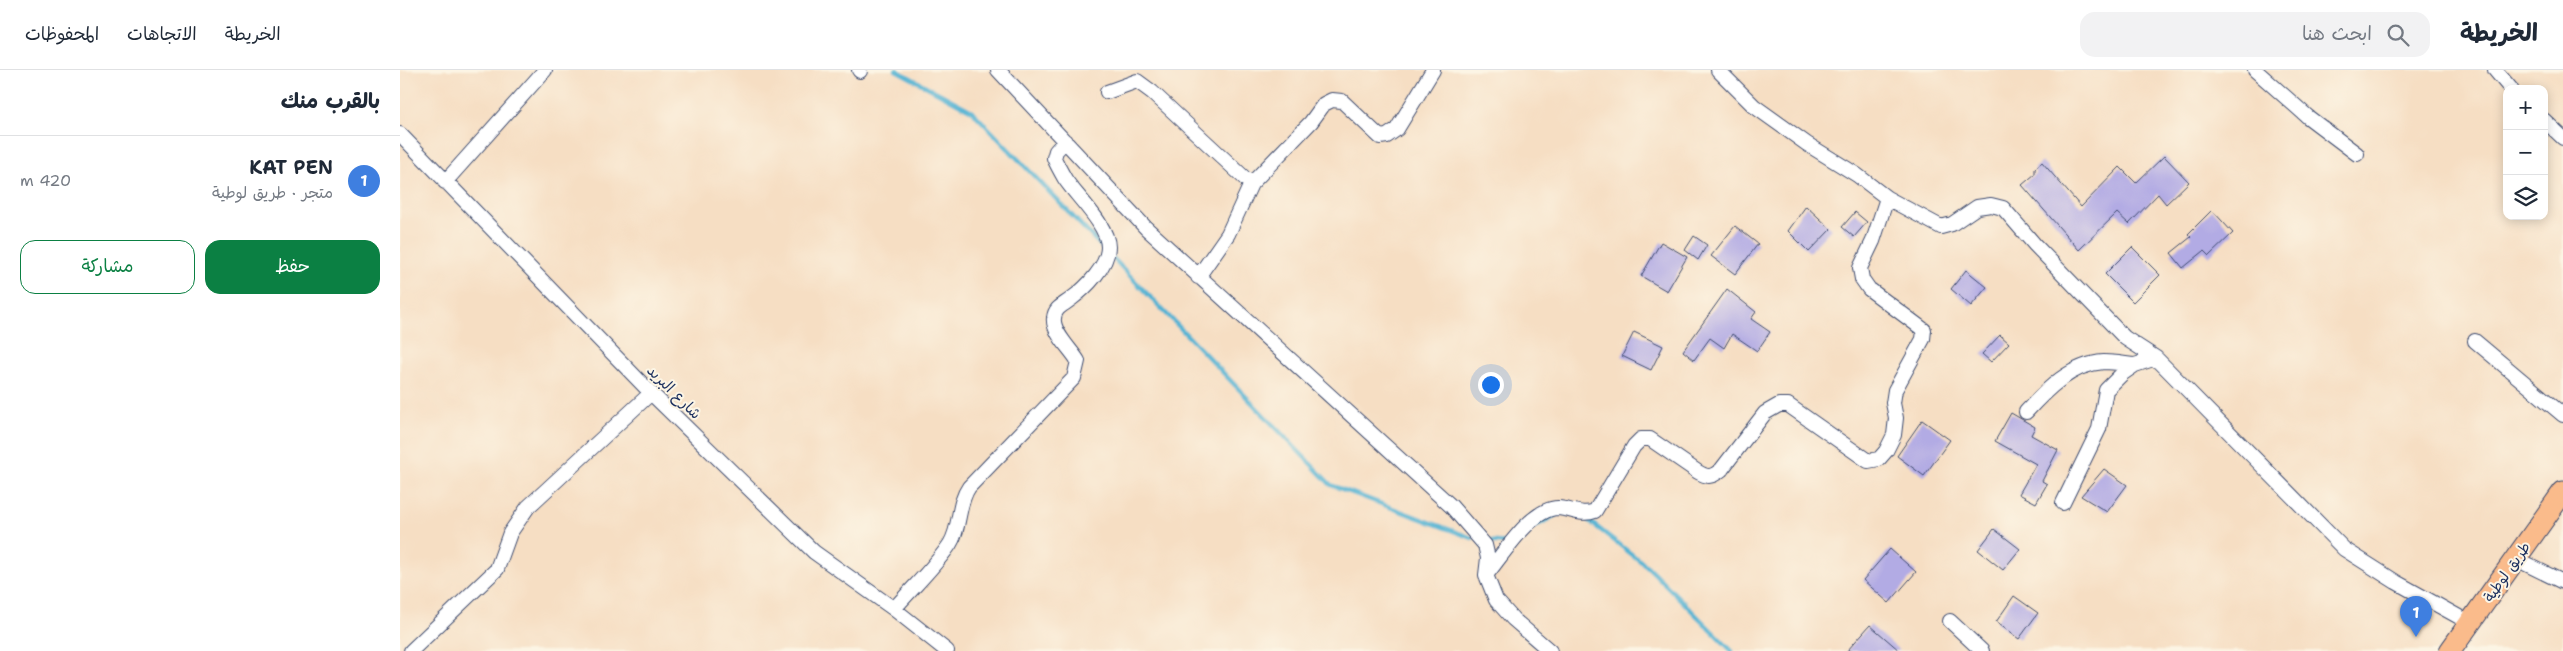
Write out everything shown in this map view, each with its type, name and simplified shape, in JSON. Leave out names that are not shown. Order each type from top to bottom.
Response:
[{"type":"main road","name":"طريق لوطية","points":[[2450,651],[2563,492]]},
{"type":"street","points":[[445,182],[545,70]]},
{"type":"street","points":[[998,70],[1146,228],[1451,506],[1485,545],[1488,558],[1486,575],[1496,600],[1550,651]]},
{"type":"street","points":[[1718,70],[1754,106],[1857,175],[1887,198],[1941,227],[1952,224],[1977,207],[1991,205],[2003,208],[2125,338],[2156,358],[2344,548],[2396,582],[2470,623]]},
{"type":"street","points":[[2255,70],[2308,117],[2358,154]]},
{"type":"street","points":[[2494,70],[2507,85]]},
{"type":"street","points":[[1198,277],[1228,234],[1251,184],[1311,122],[1324,104],[1332,100],[1342,101],[1380,136],[1394,133],[1426,72]]},
{"type":"street","points":[[1107,92],[1137,82],[1152,92],[1251,184]]},
{"type":"street","points":[[2548,124],[2563,138]]},
{"type":"street","name":"شارع البريد","points":[[400,135],[652,393],[814,552],[894,608],[947,651]]},
{"type":"street","points":[[894,608],[950,544],[956,528],[962,496],[969,487],[1074,378],[1078,361],[1057,332],[1054,318],[1059,306],[1071,299],[1095,275],[1105,260],[1108,246],[1103,231],[1065,179],[1054,158],[1056,151],[1065,141]]},
{"type":"street","points":[[1486,575],[1530,521],[1540,513],[1556,508],[1588,514],[1596,511],[1634,446],[1641,439],[1650,439],[1706,477],[1713,476],[1721,470],[1765,413],[1779,404],[1788,405],[1868,462],[1879,459],[1886,451],[1894,434],[1896,418],[1893,404],[1895,390],[1923,339],[1924,330],[1869,289],[1862,279],[1860,268],[1873,241],[1887,198]]},
{"type":"street","points":[[2475,341],[2563,414]]},
{"type":"street","points":[[2063,503],[2099,429],[2106,390],[2122,374],[2135,365],[2156,358]]},
{"type":"street","points":[[2026,412],[2046,390],[2072,371],[2102,362],[2135,365]]},
{"type":"street","points":[[411,651],[497,569],[510,533],[528,507],[652,393]]},
{"type":"street","points":[[2516,559],[2563,582]]},
{"type":"street","points":[[1950,620],[1982,651]]},
{"type":"building","points":[[2164,156],[2189,182],[2166,204],[2158,194],[2129,224],[2117,213],[2079,250],[2022,185],[2035,174],[2035,168],[2042,162],[2081,207],[2120,167],[2136,183]]},
{"type":"building","points":[[1806,206],[1831,229],[1809,252],[1788,231]]},
{"type":"building","points":[[2212,210],[2233,233],[2209,256],[2204,251],[2183,268],[2171,253],[2191,237],[2188,234]]},
{"type":"building","points":[[1855,212],[1867,222],[1854,237],[1842,227]]},
{"type":"building","points":[[1735,226],[1758,244],[1735,274],[1711,256]]},
{"type":"building","points":[[1694,236],[1707,245],[1698,260],[1685,250]]},
{"type":"building","points":[[1661,242],[1687,257],[1667,291],[1641,276]]},
{"type":"building","points":[[2132,247],[2160,275],[2133,302],[2105,274]]},
{"type":"building","points":[[1966,270],[1987,287],[1971,306],[1951,289]]},
{"type":"building","points":[[1727,289],[1756,312],[1751,319],[1770,332],[1757,351],[1732,334],[1724,348],[1710,338],[1694,360],[1683,351]]},
{"type":"building","points":[[1634,332],[1663,346],[1651,370],[1622,356]]},
{"type":"building","points":[[2000,335],[2009,343],[1991,362],[1982,354]]},
{"type":"building","points":[[2011,413],[2035,427],[2031,435],[2058,450],[2042,481],[2047,484],[2036,503],[2019,494],[2036,464],[1995,441]]},
{"type":"building","points":[[1922,420],[1950,440],[1924,476],[1897,456]]},
{"type":"building","points":[[2104,469],[2127,485],[2107,512],[2081,496]]},
{"type":"building","points":[[1994,529],[2020,549],[2003,570],[1978,550]]},
{"type":"building","points":[[1890,549],[1916,572],[1889,603],[1863,580]]},
{"type":"building","points":[[2014,596],[2038,613],[2019,639],[1996,622]]},
{"type":"building","points":[[1870,625],[1900,651],[1847,651]]},
{"type":"waterway","points":[[896,70],[972,111],[1103,248]]},
{"type":"waterway","points":[[1110,255],[1331,485],[1472,538]]},
{"type":"waterway","points":[[1531,529],[1559,513]]},
{"type":"waterway","points":[[1584,517],[1648,567],[1732,651]]},
{"type":"waterway","points":[[1485,541],[1507,543]]},
{"type":"place","name":"KAT PEN","points":[[2416,637]]}]
